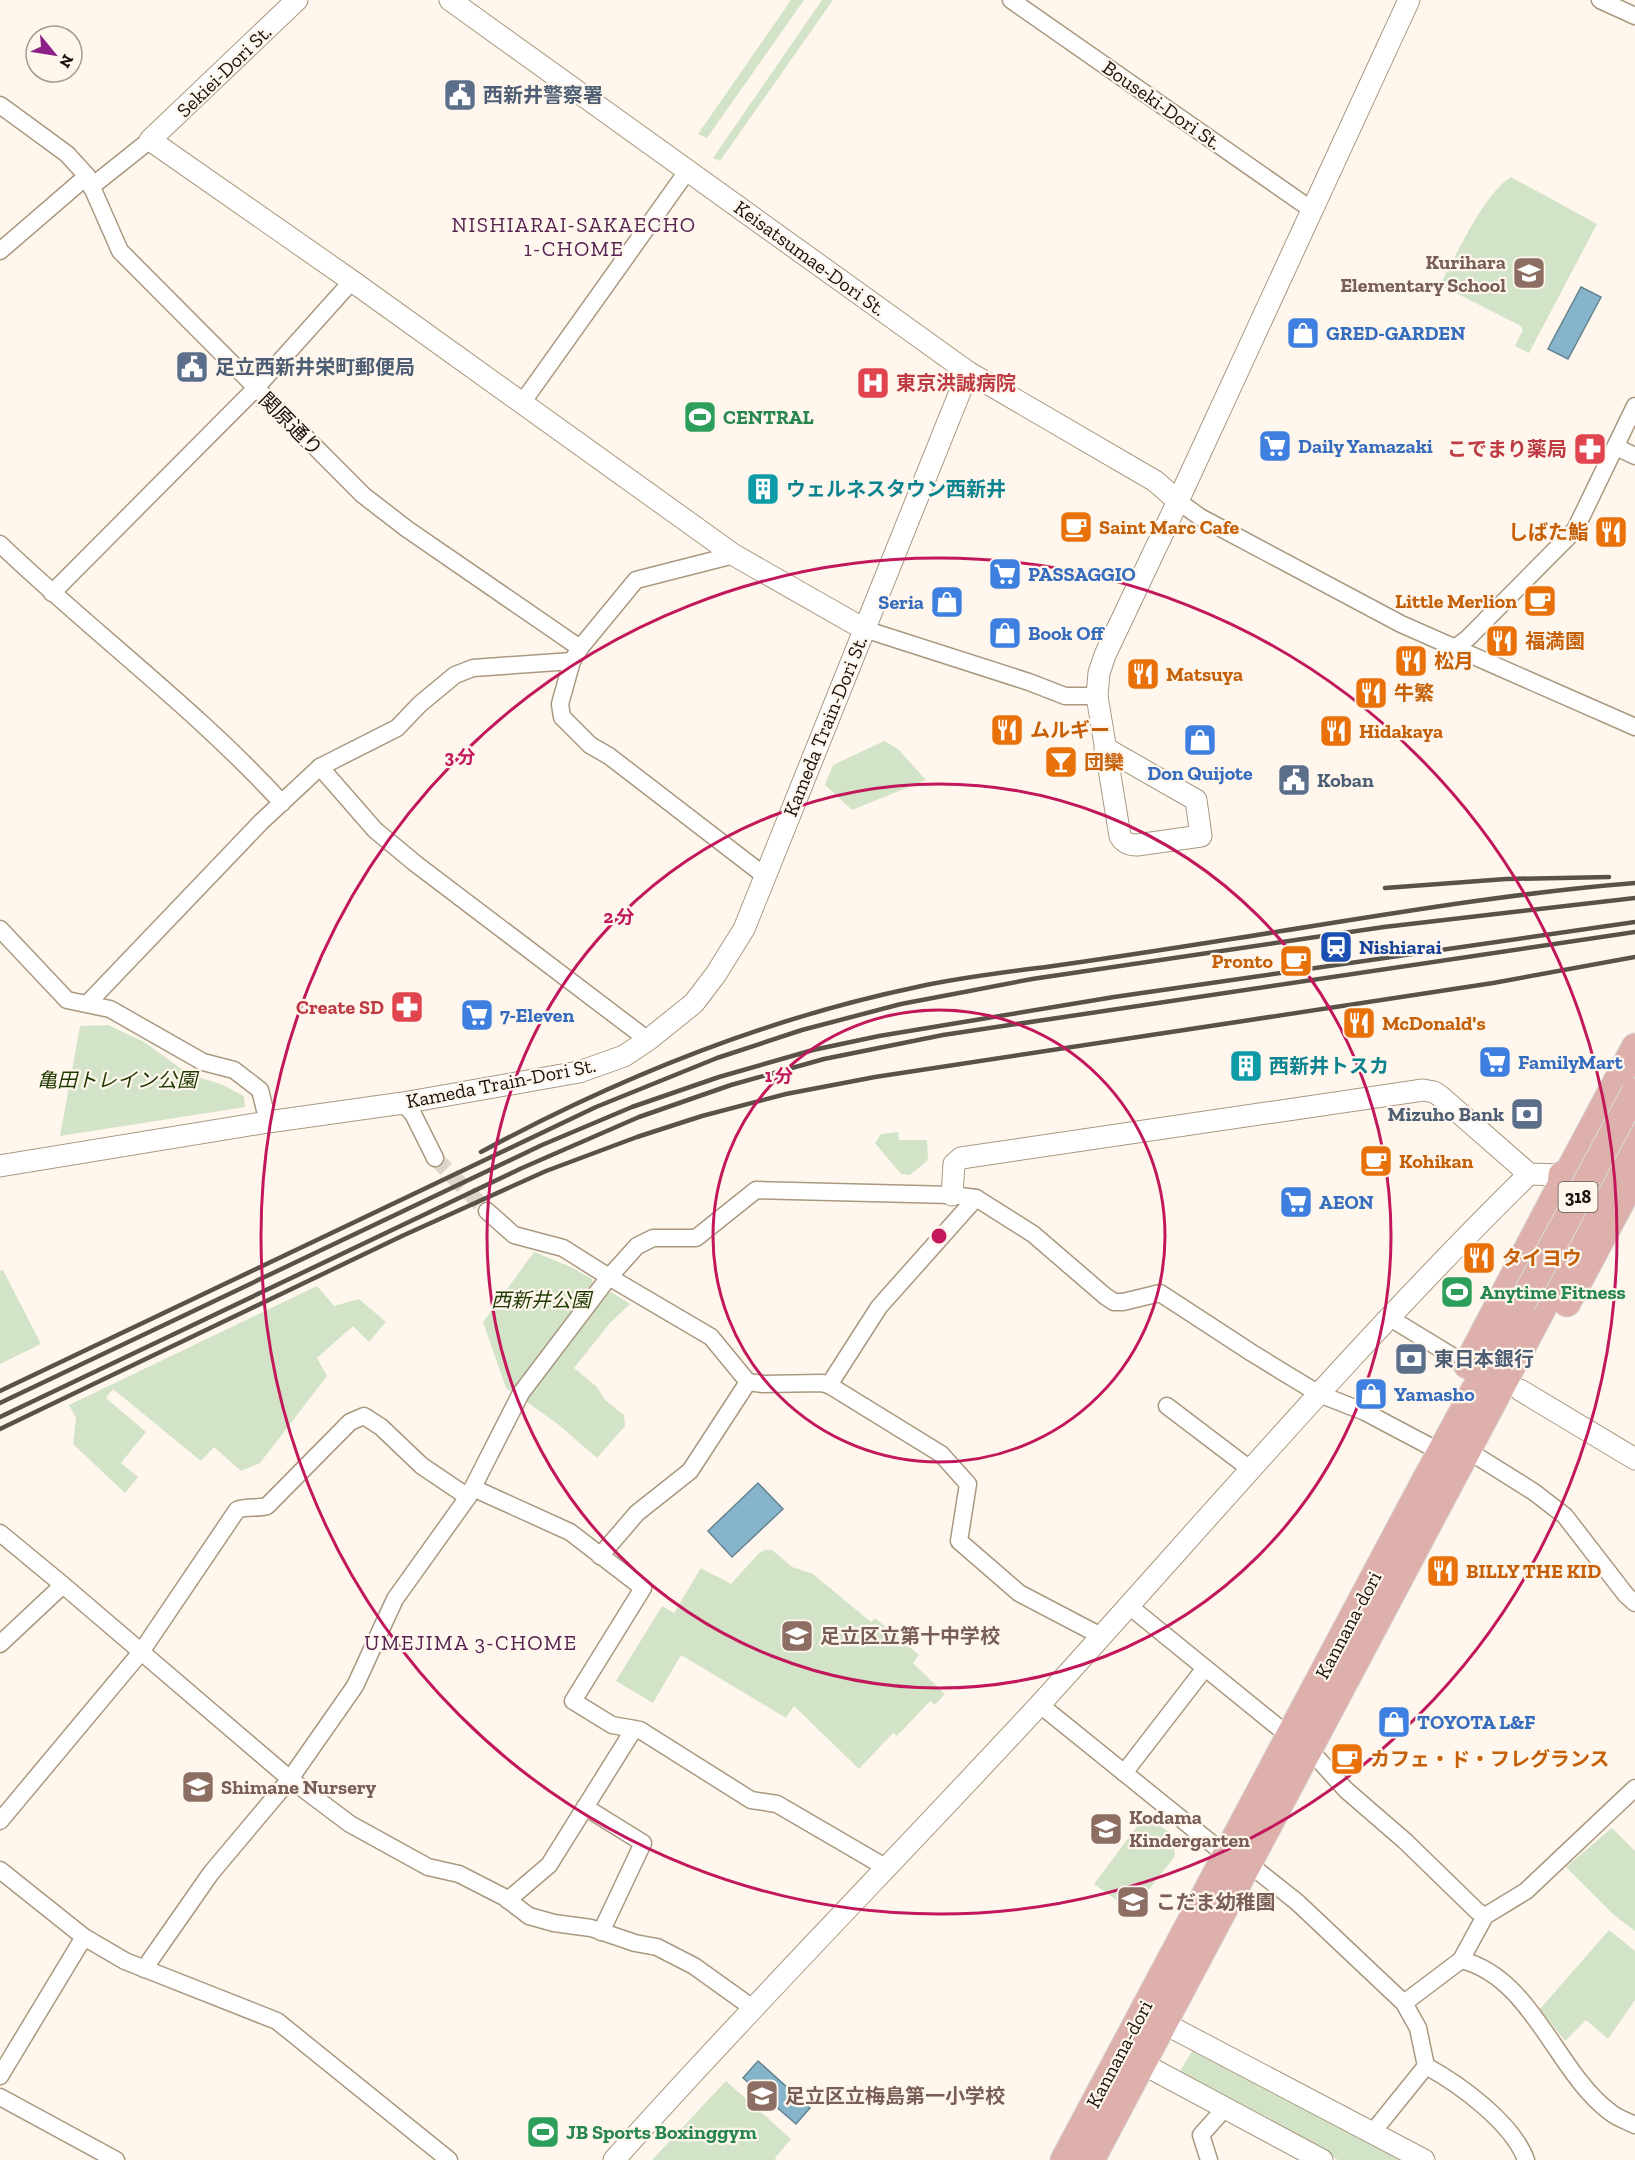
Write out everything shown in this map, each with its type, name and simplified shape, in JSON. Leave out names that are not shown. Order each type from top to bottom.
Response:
[{"type":"main road","points":[[1436,1484],[1433,1448],[1467,1365],[1561,1185],[1563,1175],[1569,1171],[1627,1095],[1635,1047]]},
{"type":"main road","name":"Kannana-dori","points":[[1531,1308],[1627,1095]]},
{"type":"main road","name":"Kannana-dori","points":[[1064,2160],[1131,2058],[1531,1308],[1635,1134]]},
{"type":"main road","points":[[1436,1484],[1475,1455],[1520,1390],[1635,1176]]},
{"type":"main road","name":"Kannana-dori","points":[[1091,2160],[1131,2058]]},
{"type":"street","name":"Sekiei-Dori St.","points":[[150,141],[297,0]]},
{"type":"street","name":"Keisatsumae-Dori St.","points":[[450,0],[968,372],[1155,481],[1178,501]]},
{"type":"street","name":"Bouseki-Dori St.","points":[[1011,0],[1312,210]]},
{"type":"street","points":[[1105,747],[1196,800],[1201,836],[1130,845],[1123,842],[1119,836],[1105,747],[1097,696],[1099,673],[1105,655],[1409,0]]},
{"type":"street","points":[[1600,0],[1635,16]]},
{"type":"street","name":"関原通り","points":[[0,105],[67,153],[89,182],[120,251],[363,495],[576,655]]},
{"type":"street","points":[[0,251],[89,182],[150,141],[352,281],[734,555],[864,629],[1029,682],[1065,696],[1097,696]]},
{"type":"street","points":[[522,403],[688,170]]},
{"type":"street","points":[[52,593],[255,389],[352,281]]},
{"type":"street","name":"Kameda Train-Dori St.","points":[[0,1166],[268,1122],[403,1103],[579,1072],[624,1056],[694,1003],[716,974],[744,929],[968,372]]},
{"type":"street","points":[[1455,648],[1468,638],[1574,532],[1635,406]]},
{"type":"street","points":[[1616,447],[1635,456]]},
{"type":"street","points":[[1178,501],[1200,517],[1401,624],[1635,727]]},
{"type":"street","points":[[0,544],[52,593],[190,714],[257,776],[282,803]]},
{"type":"street","points":[[734,555],[636,580],[576,655],[561,704],[562,717],[590,745],[609,756],[765,876]]},
{"type":"street","points":[[87,1004],[261,822],[320,767],[398,728],[420,704],[455,675],[473,668],[576,655]]},
{"type":"street","points":[[320,767],[383,837],[648,1040]]},
{"type":"street","points":[[0,930],[67,1000],[110,1009],[203,1062],[234,1070],[260,1090],[268,1122]]},
{"type":"street","points":[[952,1195],[954,1164],[961,1158],[1423,1090],[1440,1096],[1529,1174],[1563,1175]]},
{"type":"street","points":[[403,1103],[423,1129],[435,1158]]},
{"type":"street","points":[[614,2160],[1039,1704],[1318,1394],[1529,1174]]},
{"type":"street","points":[[144,1969],[211,1873],[290,1779],[355,1686],[395,1599],[470,1492],[522,1394],[609,1277],[637,1246],[653,1238],[696,1238],[756,1190],[952,1195],[976,1198],[1033,1234],[1114,1302],[1160,1293],[1318,1394],[1365,1412],[1433,1448]]},
{"type":"street","points":[[828,1385],[879,1307],[976,1198]]},
{"type":"street","points":[[487,1211],[514,1235],[563,1248],[711,1337],[748,1382],[828,1385],[941,1454],[968,1484],[959,1541],[1019,1593],[1101,1636]]},
{"type":"street","points":[[1390,1318],[1467,1365]]},
{"type":"street","points":[[600,1556],[637,1513],[690,1470],[748,1382]]},
{"type":"street","points":[[1520,1390],[1635,1459]]},
{"type":"street","points":[[1167,1406],[1250,1469]]},
{"type":"street","points":[[0,1821],[141,1652],[237,1510],[244,1507],[257,1509],[267,1506],[350,1422],[364,1416],[381,1427],[422,1466],[470,1492],[570,1532],[643,1588],[573,1701],[612,1725],[640,1730],[751,1800],[777,1804],[885,1867]]},
{"type":"street","points":[[1475,1455],[1534,1491],[1565,1516],[1626,1595],[1635,1603]]},
{"type":"street","points":[[0,1533],[290,1779],[350,1824],[428,1867],[459,1874],[508,1900],[530,1916],[555,1923],[591,1928],[635,1943],[657,1947],[694,1966],[754,2009]]},
{"type":"street","points":[[0,1644],[63,1585]]},
{"type":"street","points":[[1129,1606],[1299,1742],[1346,1790],[1405,1841],[1477,1911],[1485,1916]]},
{"type":"street","points":[[1124,1773],[1204,1668]]},
{"type":"street","points":[[1039,1704],[1124,1773],[1297,1902],[1404,2003],[1418,2028],[1426,2066],[1476,2101],[1510,2132],[1526,2160]]},
{"type":"street","points":[[508,1900],[549,1866],[634,1729]]},
{"type":"street","points":[[1404,2003],[1435,1977],[1461,1960],[1485,1916],[1526,1891],[1635,1788]]},
{"type":"street","points":[[585,1807],[643,1843],[601,1932]]},
{"type":"street","points":[[0,1870],[84,1937],[125,1961],[277,2021],[449,2160]]},
{"type":"street","points":[[0,2076],[84,1937]]},
{"type":"street","points":[[1461,1960],[1478,1964],[1508,1987],[1531,2012],[1582,2085],[1611,2113],[1635,2125]]},
{"type":"street","points":[[1153,2018],[1424,2160]]},
{"type":"street","points":[[1131,2058],[1322,2160]]},
{"type":"street","points":[[1372,2133],[1426,2066]]},
{"type":"street","points":[[0,2097],[116,2160]]},
{"type":"street","points":[[1209,2160],[1201,2135],[1226,2107]]},
{"type":"green space","points":[[791,0],[804,0],[707,138],[698,134]]},
{"type":"green space","points":[[822,0],[833,0],[720,161],[713,158]]},
{"type":"green space","points":[[1511,177],[1597,224],[1529,353],[1515,346],[1523,330],[1521,326],[1440,285],[1481,211],[1501,185]]},
{"type":"green space","points":[[884,741],[898,749],[926,780],[852,810],[825,785],[833,765]]},
{"type":"green space","name":"亀田トレイン公園","points":[[108,1025],[144,1042],[190,1075],[221,1084],[244,1096],[245,1107],[60,1136],[80,1026]]},
{"type":"green space","points":[[898,1132],[899,1140],[927,1140],[928,1160],[910,1175],[901,1174],[875,1143],[881,1134]]},
{"type":"green space","name":"西新井公園","points":[[534,1252],[571,1267],[592,1279],[593,1286],[512,1392],[506,1388],[483,1322]]},
{"type":"green space","points":[[3,1270],[41,1344],[0,1364],[0,1271]]},
{"type":"green space","points":[[317,1286],[334,1306],[359,1299],[386,1322],[369,1342],[353,1326],[317,1358],[327,1376],[260,1463],[241,1471],[214,1447],[201,1461],[113,1389],[106,1398],[146,1432],[121,1463],[138,1477],[125,1493],[73,1444],[76,1418],[69,1405]]},
{"type":"green space","name":"西新井公園","points":[[611,1292],[630,1304],[610,1323],[574,1368],[597,1387],[605,1400],[624,1415],[625,1426],[597,1458],[559,1425],[524,1400],[602,1297]]},
{"type":"green space","points":[[772,1550],[792,1567],[813,1574],[871,1622],[875,1618],[919,1655],[913,1663],[945,1694],[935,1705],[930,1701],[897,1736],[893,1733],[859,1769],[794,1706],[786,1718],[681,1655],[653,1703],[616,1681],[662,1606],[674,1613],[701,1568],[731,1584],[759,1553]]},
{"type":"green space","points":[[1145,1816],[1172,1834],[1175,1856],[1132,1911],[1094,1884]]},
{"type":"green space","points":[[1612,1828],[1635,1851],[1635,1931],[1614,1915],[1566,1867]]},
{"type":"green space","points":[[1609,1930],[1635,1951],[1635,2000],[1608,2039],[1586,2020],[1565,2041],[1540,2009]]},
{"type":"green space","points":[[1192,2051],[1402,2160],[1338,2160],[1179,2073]]},
{"type":"green space","points":[[726,2081],[791,2139],[775,2158],[776,2160],[652,2160]]},
{"type":"water","points":[[1581,287],[1601,297],[1568,359],[1548,349]]},
{"type":"water","points":[[758,1483],[783,1509],[732,1557],[708,1531]]},
{"type":"water","points":[[758,2061],[810,2108],[796,2124],[743,2078]]},
{"type":"tunnel","points":[[435,1158],[487,1211]]},
{"type":"railway","points":[[1385,888],[1506,879],[1609,877]]},
{"type":"railway","points":[[481,1152],[585,1100],[693,1054],[748,1034],[860,1000],[934,983],[1481,900],[1635,883]]},
{"type":"railway","points":[[0,1391],[596,1107],[717,1058],[802,1030],[901,1004],[1032,979],[1384,927],[1635,898]]},
{"type":"railway","points":[[0,1403],[542,1145],[632,1107],[719,1077],[813,1050],[879,1036],[1114,997],[1635,922]]},
{"type":"railway","points":[[0,1417],[522,1168],[639,1117],[731,1085],[824,1059],[943,1035],[1635,932]]},
{"type":"railway","points":[[0,1429],[402,1236],[546,1171],[637,1137],[702,1116],[786,1094],[875,1077],[1493,983],[1635,957]]},
{"type":"place","name":"西新井警察署","points":[[460,95]]},
{"type":"place","name":"Kurihara Elementary School","points":[[1529,273]]},
{"type":"place","name":"GRED-GARDEN","points":[[1303,333]]},
{"type":"place","name":"足立西新井栄町郵便局","points":[[192,367]]},
{"type":"place","name":"東京洪誠病院","points":[[873,383]]},
{"type":"place","name":"CENTRAL","points":[[700,417]]},
{"type":"place","name":"Daily Yamazaki","points":[[1275,446]]},
{"type":"place","name":"こでまり薬局","points":[[1590,449]]},
{"type":"place","name":"ウェルネスタウン西新井","points":[[763,489]]},
{"type":"place","name":"Saint Marc Cafe","points":[[1076,527]]},
{"type":"place","name":"しばた鮨","points":[[1611,532]]},
{"type":"place","name":"PASSAGGIO","points":[[1005,574]]},
{"type":"place","name":"Little Merlion","points":[[1540,601]]},
{"type":"place","name":"Seria","points":[[947,602]]},
{"type":"place","name":"Book Off","points":[[1005,633]]},
{"type":"place","name":"福満園","points":[[1502,641]]},
{"type":"place","name":"松月","points":[[1411,661]]},
{"type":"place","name":"Matsuya","points":[[1143,674]]},
{"type":"place","name":"牛繁","points":[[1371,693]]},
{"type":"place","name":"ムルギー","points":[[1007,730]]},
{"type":"place","name":"Hidakaya","points":[[1336,731]]},
{"type":"place","name":"Don Quijote","points":[[1200,740]]},
{"type":"place","name":"団欒","points":[[1061,762]]},
{"type":"place","name":"Koban","points":[[1294,780]]},
{"type":"place","name":"Nishiarai","points":[[1336,947]]},
{"type":"place","name":"Pronto","points":[[1296,961]]},
{"type":"place","name":"Create SD","points":[[407,1007]]},
{"type":"place","name":"7-Eleven","points":[[477,1015]]},
{"type":"place","name":"McDonald's","points":[[1359,1023]]},
{"type":"place","name":"FamilyMart","points":[[1495,1062]]},
{"type":"place","name":"西新井トスカ","points":[[1246,1066]]},
{"type":"place","name":"Mizuho Bank","points":[[1527,1114]]},
{"type":"place","name":"Kohikan","points":[[1376,1161]]},
{"type":"place","name":"AEON","points":[[1296,1202]]},
{"type":"place","name":"タイヨウ","points":[[1479,1258]]},
{"type":"place","name":"Anytime Fitness","points":[[1457,1292]]},
{"type":"place","name":"東日本銀行","points":[[1411,1359]]},
{"type":"place","name":"Yamasho","points":[[1371,1394]]},
{"type":"place","name":"BILLY THE KID","points":[[1443,1571]]},
{"type":"place","name":"足立区立第十中学校","points":[[797,1636]]},
{"type":"place","name":"TOYOTA L&F","points":[[1394,1722]]},
{"type":"place","name":"カフェ・ド・フレグランス","points":[[1347,1759]]},
{"type":"place","name":"Shimane Nursery","points":[[198,1787]]},
{"type":"place","name":"Kodama Kindergarten","points":[[1106,1829]]},
{"type":"place","name":"こだま幼稚園","points":[[1133,1902]]},
{"type":"place","name":"足立区立梅島第一小学校","points":[[762,2096]]},
{"type":"place","name":"JB Sports Boxinggym","points":[[543,2132]]},
{"type":"district","name":"NISHIARAI-SAKAECHO 1-CHOME","points":[[574,237]]},
{"type":"district","name":"UMEJIMA 3-CHOME","points":[[471,1643]]}]
